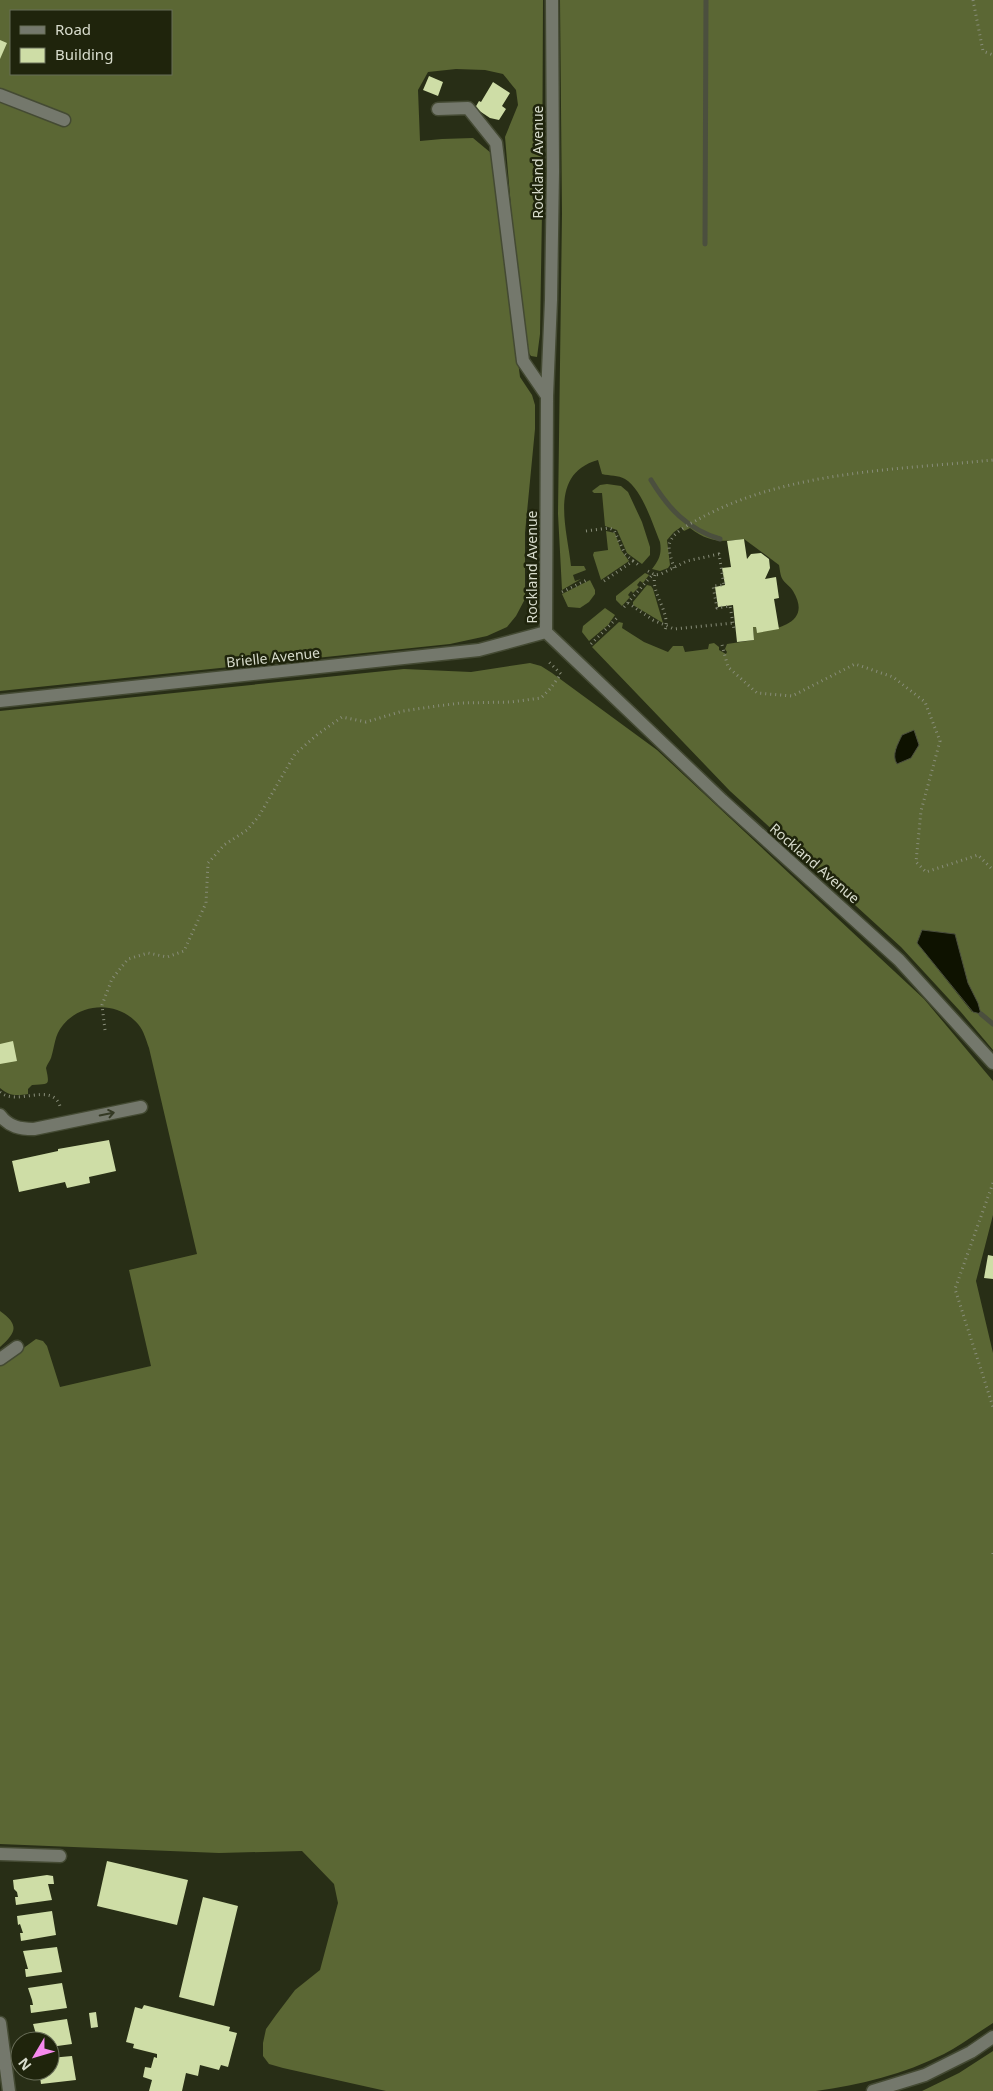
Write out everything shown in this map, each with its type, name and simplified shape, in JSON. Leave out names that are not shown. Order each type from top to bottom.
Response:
[{"type":"street","name":"Rockland Avenue","points":[[552,0],[551,300],[547,396],[546,632],[722,800],[899,960],[993,1063]]},
{"type":"street","points":[[0,95],[64,120]]},
{"type":"street","points":[[438,110],[468,108],[496,143],[524,361],[547,396]]},
{"type":"street","name":"Brielle Avenue","points":[[0,701],[480,650],[546,632]]},
{"type":"street","points":[[0,1115],[10,1124],[21,1128],[34,1129],[142,1107]]},
{"type":"street","points":[[0,1359],[17,1347]]},
{"type":"street","points":[[0,1854],[60,1856]]},
{"type":"street","points":[[0,2023],[9,2091]]},
{"type":"street","points":[[873,2091],[925,2074],[971,2052],[993,2037]]},
{"type":"path","points":[[973,0],[983,51],[993,54]]},
{"type":"path","points":[[674,568],[669,544],[674,536],[694,522],[736,501],[838,476],[993,460]]},
{"type":"path","points":[[586,531],[609,528],[614,530],[625,554],[640,566]]},
{"type":"path","points":[[648,571],[654,574],[661,574],[699,557],[719,554],[724,585],[713,586],[717,608],[730,606],[734,628]]},
{"type":"path","points":[[604,581],[633,561]]},
{"type":"path","points":[[624,607],[654,574]]},
{"type":"path","points":[[654,574],[654,586],[667,627],[664,632]]},
{"type":"path","points":[[562,592],[588,578]]},
{"type":"path","points":[[628,603],[667,627],[682,629],[733,623]]},
{"type":"path","points":[[591,644],[617,618]]},
{"type":"path","points":[[722,645],[728,667],[757,693],[792,696],[855,664],[893,677],[925,702],[940,741],[921,811],[916,862],[926,872],[978,855],[993,870]]},
{"type":"path","points":[[105,1030],[102,1005],[112,979],[128,959],[148,953],[167,957],[184,951],[206,903],[208,864],[224,845],[247,830],[259,816],[295,754],[318,734],[342,717],[366,722],[403,711],[437,706],[461,703],[511,702],[541,698],[561,674],[548,661]]},
{"type":"path","points":[[0,1092],[4,1096],[15,1098],[48,1094],[56,1099],[60,1106]]},
{"type":"path","points":[[993,1183],[955,1289],[993,1407]]},
{"type":"path","points":[[993,1553],[993,1558]]},
{"type":"green space","points":[[0,0],[543,0],[540,334],[537,357],[531,356],[526,349],[518,290],[505,137],[518,105],[516,90],[503,74],[485,70],[456,69],[428,72],[418,90],[420,141],[473,138],[491,153],[520,377],[532,395],[535,405],[535,429],[525,533],[525,599],[516,616],[507,627],[487,636],[450,644],[0,691]]},
{"type":"green space","points":[[560,0],[993,0],[993,1050],[901,947],[730,791],[592,647],[619,622],[623,623],[622,628],[644,642],[668,652],[673,646],[683,646],[685,652],[708,649],[709,644],[714,643],[719,647],[719,650],[726,654],[727,644],[754,640],[753,627],[756,627],[757,632],[775,629],[796,617],[798,602],[792,589],[782,578],[779,565],[744,539],[729,541],[710,539],[690,528],[684,531],[681,527],[667,540],[670,565],[668,568],[660,571],[652,569],[659,557],[661,546],[642,499],[625,479],[602,474],[598,460],[582,467],[572,477],[566,490],[564,504],[571,566],[584,566],[586,570],[573,575],[575,581],[581,579],[562,590],[558,514],[562,214]],"holes":[[[922,930],[955,934],[972,1012],[917,943]]]},
{"type":"green space","points":[[600,485],[621,486],[628,492],[642,522],[650,547],[650,555],[642,564],[627,553],[617,530],[605,526],[602,493],[594,493],[592,491]]},
{"type":"green space","points":[[606,531],[615,533],[621,550],[629,561],[601,580],[593,555],[594,552],[608,550]]},
{"type":"green space","points":[[645,573],[649,575],[643,583],[640,581],[637,585],[639,587],[633,593],[631,591],[628,595],[630,597],[622,606],[616,600],[616,596]]},
{"type":"green space","points":[[590,580],[595,594],[589,602],[580,608],[568,607],[562,594]]},
{"type":"green space","points":[[647,585],[653,589],[663,623],[633,605],[633,602]]},
{"type":"green space","points":[[605,608],[615,615],[608,625],[589,641],[582,632],[583,626]]},
{"type":"green space","points":[[530,663],[541,666],[552,673],[657,750],[924,999],[993,1081],[993,1215],[976,1281],[993,1353],[993,2023],[929,2061],[898,2073],[849,2086],[816,2091],[386,2091],[283,2068],[269,2064],[263,2056],[266,2029],[295,1990],[320,1970],[338,1903],[334,1884],[302,1851],[219,1853],[0,1844],[0,1365],[36,1339],[43,1341],[47,1346],[60,1387],[151,1366],[129,1270],[197,1254],[149,1048],[142,1030],[130,1016],[121,1011],[100,1007],[80,1012],[71,1017],[58,1033],[46,1068],[47,1083],[32,1085],[28,1089],[28,1094],[24,1095],[10,1094],[0,1088],[0,711],[404,669],[471,672]]},
{"type":"green space","points":[[0,1311],[11,1321],[14,1329],[10,1337],[0,1347]]},
{"type":"green space","points":[[993,2051],[993,2091],[922,2091],[959,2073]]},
{"type":"shaded area","points":[[914,730],[919,745],[911,758],[897,764],[895,753],[902,735]]},
{"type":"shaded area","points":[[922,930],[955,934],[968,983],[981,1014],[973,1012],[917,943]]},
{"type":"building","points":[[0,40],[7,43],[0,59]]},
{"type":"building","points":[[429,76],[443,82],[438,96],[423,90]]},
{"type":"building","points":[[493,82],[510,93],[502,106],[506,109],[499,120],[490,118],[475,108],[479,101],[481,102]]},
{"type":"building","points":[[744,539],[747,559],[751,554],[761,553],[769,559],[770,568],[765,579],[776,577],[779,598],[774,599],[779,629],[757,633],[756,627],[753,627],[754,640],[737,642],[733,605],[718,607],[715,587],[725,585],[722,568],[731,567],[727,541]]},
{"type":"building","points":[[13,1041],[17,1061],[0,1064],[0,1044]]},
{"type":"building","points":[[109,1140],[116,1171],[89,1177],[90,1183],[67,1188],[65,1182],[19,1192],[12,1161],[58,1151],[58,1149]]},
{"type":"building","points":[[988,1255],[993,1256],[993,1279],[984,1278]]},
{"type":"building","points":[[107,1861],[188,1880],[177,1925],[97,1906]]},
{"type":"building","points":[[47,1875],[53,1876],[54,1884],[48,1884],[52,1900],[16,1905],[15,1897],[18,1897],[14,1889],[13,1880]]},
{"type":"building","points":[[203,1897],[238,1906],[214,2006],[179,1997]]},
{"type":"building","points":[[52,1911],[56,1935],[21,1941],[20,1933],[23,1933],[20,1924],[18,1925],[17,1916]]},
{"type":"building","points":[[57,1947],[62,1972],[26,1977],[25,1969],[28,1969],[23,1951]]},
{"type":"building","points":[[62,1983],[67,2008],[31,2013],[30,2005],[33,2005],[28,1988]]},
{"type":"building","points":[[144,2005],[230,2027],[229,2031],[237,2033],[228,2067],[221,2065],[219,2070],[200,2065],[198,2076],[186,2073],[182,2091],[149,2091],[152,2080],[143,2077],[145,2067],[151,2068],[154,2057],[157,2058],[157,2054],[133,2048],[134,2044],[126,2042],[135,2007],[142,2009]]},
{"type":"building","points":[[96,2012],[98,2027],[91,2028],[89,2013]]},
{"type":"building","points":[[67,2019],[72,2044],[60,2046],[60,2031],[35,2031],[33,2024]]},
{"type":"building","points":[[72,2056],[76,2080],[41,2084],[41,2081],[60,2081],[60,2057]]},
{"type":"waterway","points":[[705,244],[706,0]]},
{"type":"waterway","points":[[651,480],[664,500],[688,523],[698,530],[720,539]]},
{"type":"waterway","points":[[981,1014],[993,1024]]}]
